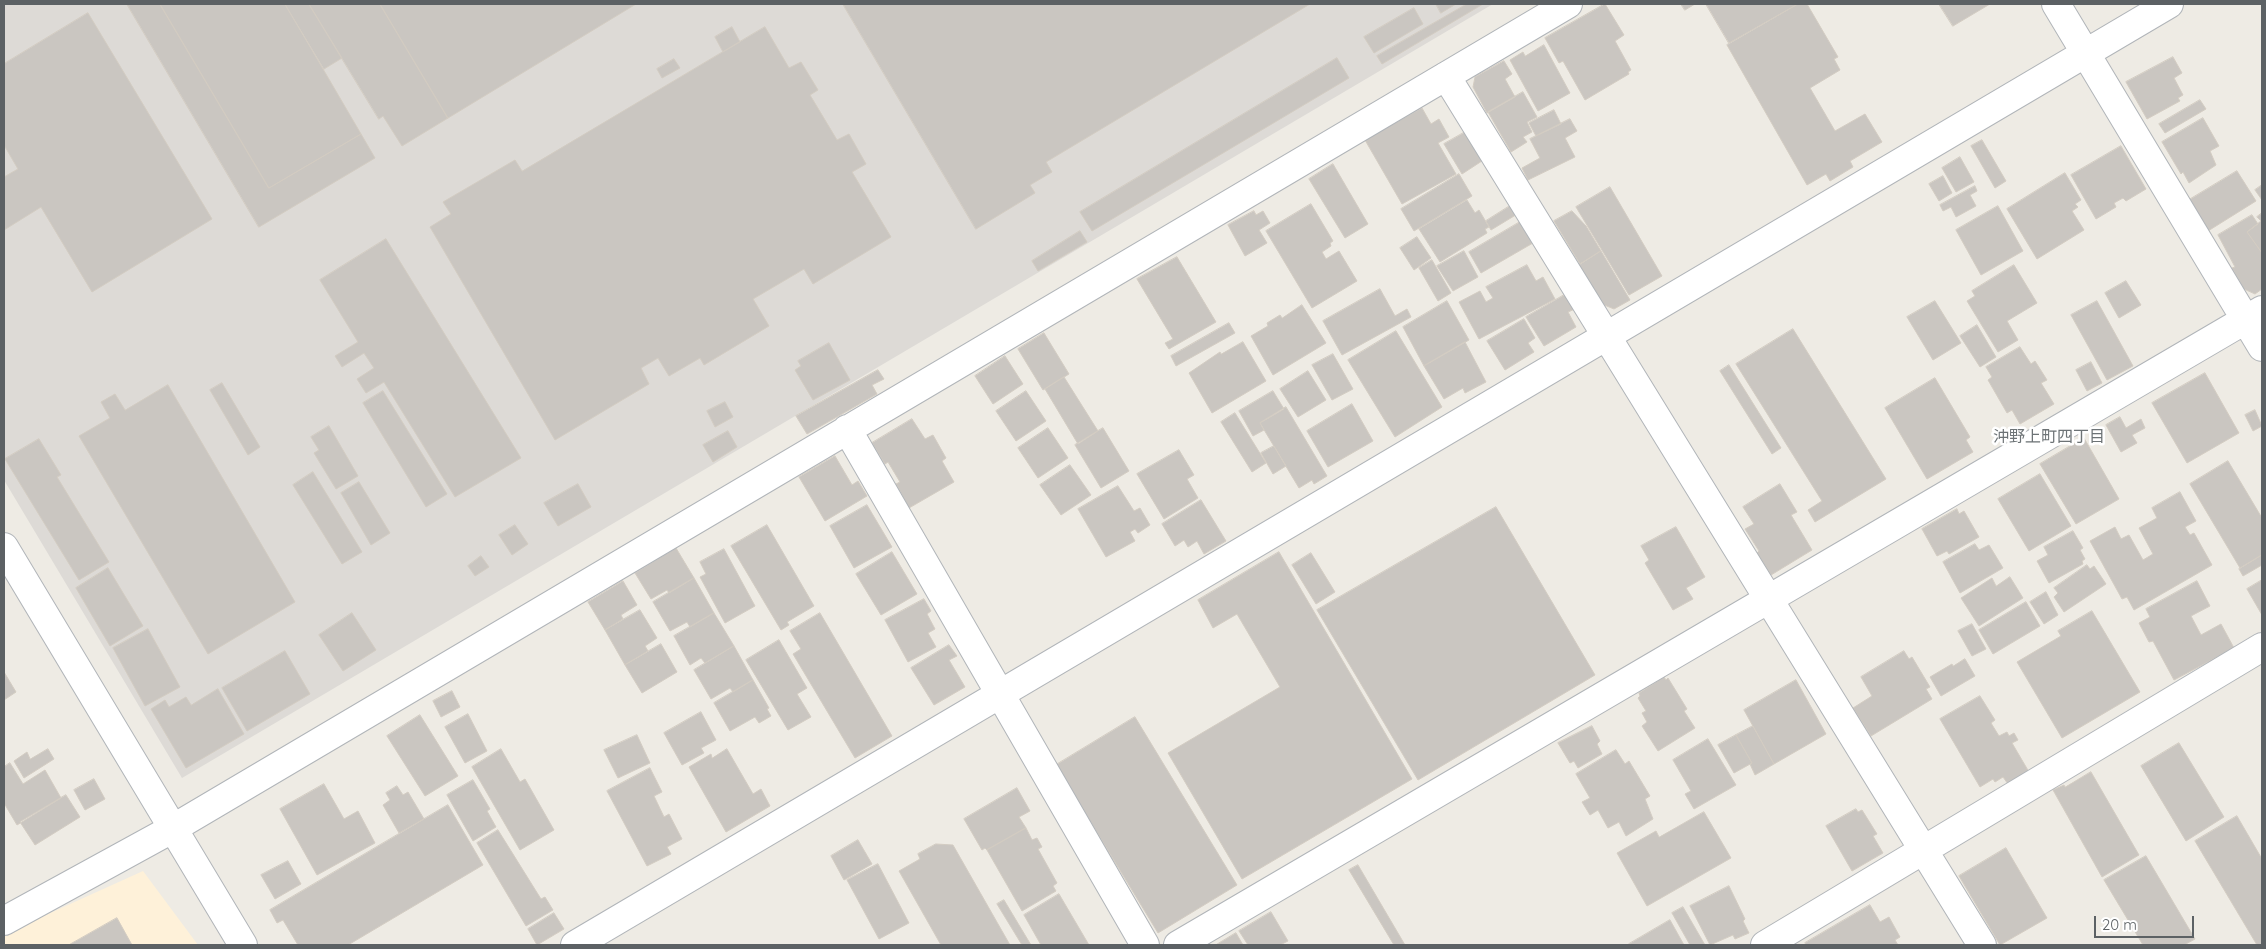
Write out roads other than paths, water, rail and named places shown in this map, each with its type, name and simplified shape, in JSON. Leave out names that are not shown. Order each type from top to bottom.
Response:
[{"type":"street","points":[[4,921],[172,829],[1568,4]]},
{"type":"street","points":[[2056,4],[2085,53],[2254,315],[2262,347]]},
{"type":"street","points":[[575,945],[1607,334],[2169,4]]},
{"type":"street","points":[[1446,76],[1607,334],[1982,945]]},
{"type":"street","points":[[1178,945],[2254,315]]},
{"type":"street","points":[[847,429],[1145,945]]},
{"type":"street","points":[[4,547],[243,945]]},
{"type":"street","points":[[1765,945],[1925,851],[2262,647]]},
{"type":"district","name":"沖野上町四丁目","points":[[2049,437]]}]
